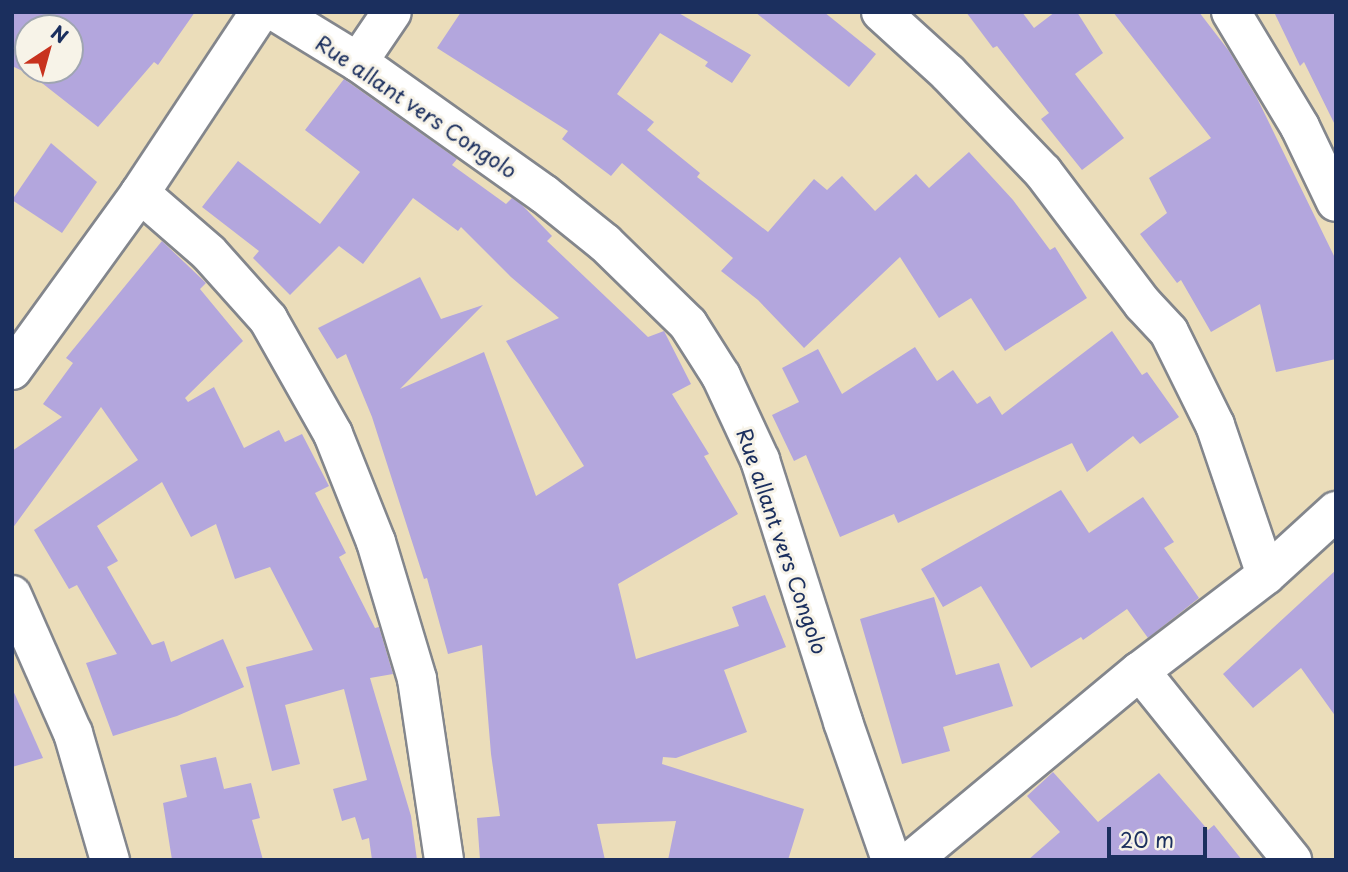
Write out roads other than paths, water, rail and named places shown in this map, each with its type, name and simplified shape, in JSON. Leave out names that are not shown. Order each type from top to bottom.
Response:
[{"type":"street","points":[[12,370],[140,193],[260,12]]},
{"type":"street","name":"Rue allant vers Congolo","points":[[276,12],[358,62],[544,194],[605,243],[688,324],[721,376],[760,460],[843,722],[891,860]]},
{"type":"street","points":[[358,62],[392,12]]},
{"type":"street","points":[[881,12],[948,73],[1043,172],[1143,304],[1169,332],[1215,425],[1266,575]]},
{"type":"street","points":[[1231,12],[1300,127],[1336,202]]},
{"type":"street","points":[[140,193],[209,253],[268,319],[332,434],[376,542],[417,678],[444,860]]},
{"type":"street","points":[[912,860],[1140,671],[1266,575],[1336,511]]},
{"type":"street","points":[[12,595],[73,733],[110,860]]},
{"type":"street","points":[[1140,671],[1292,860]]}]
